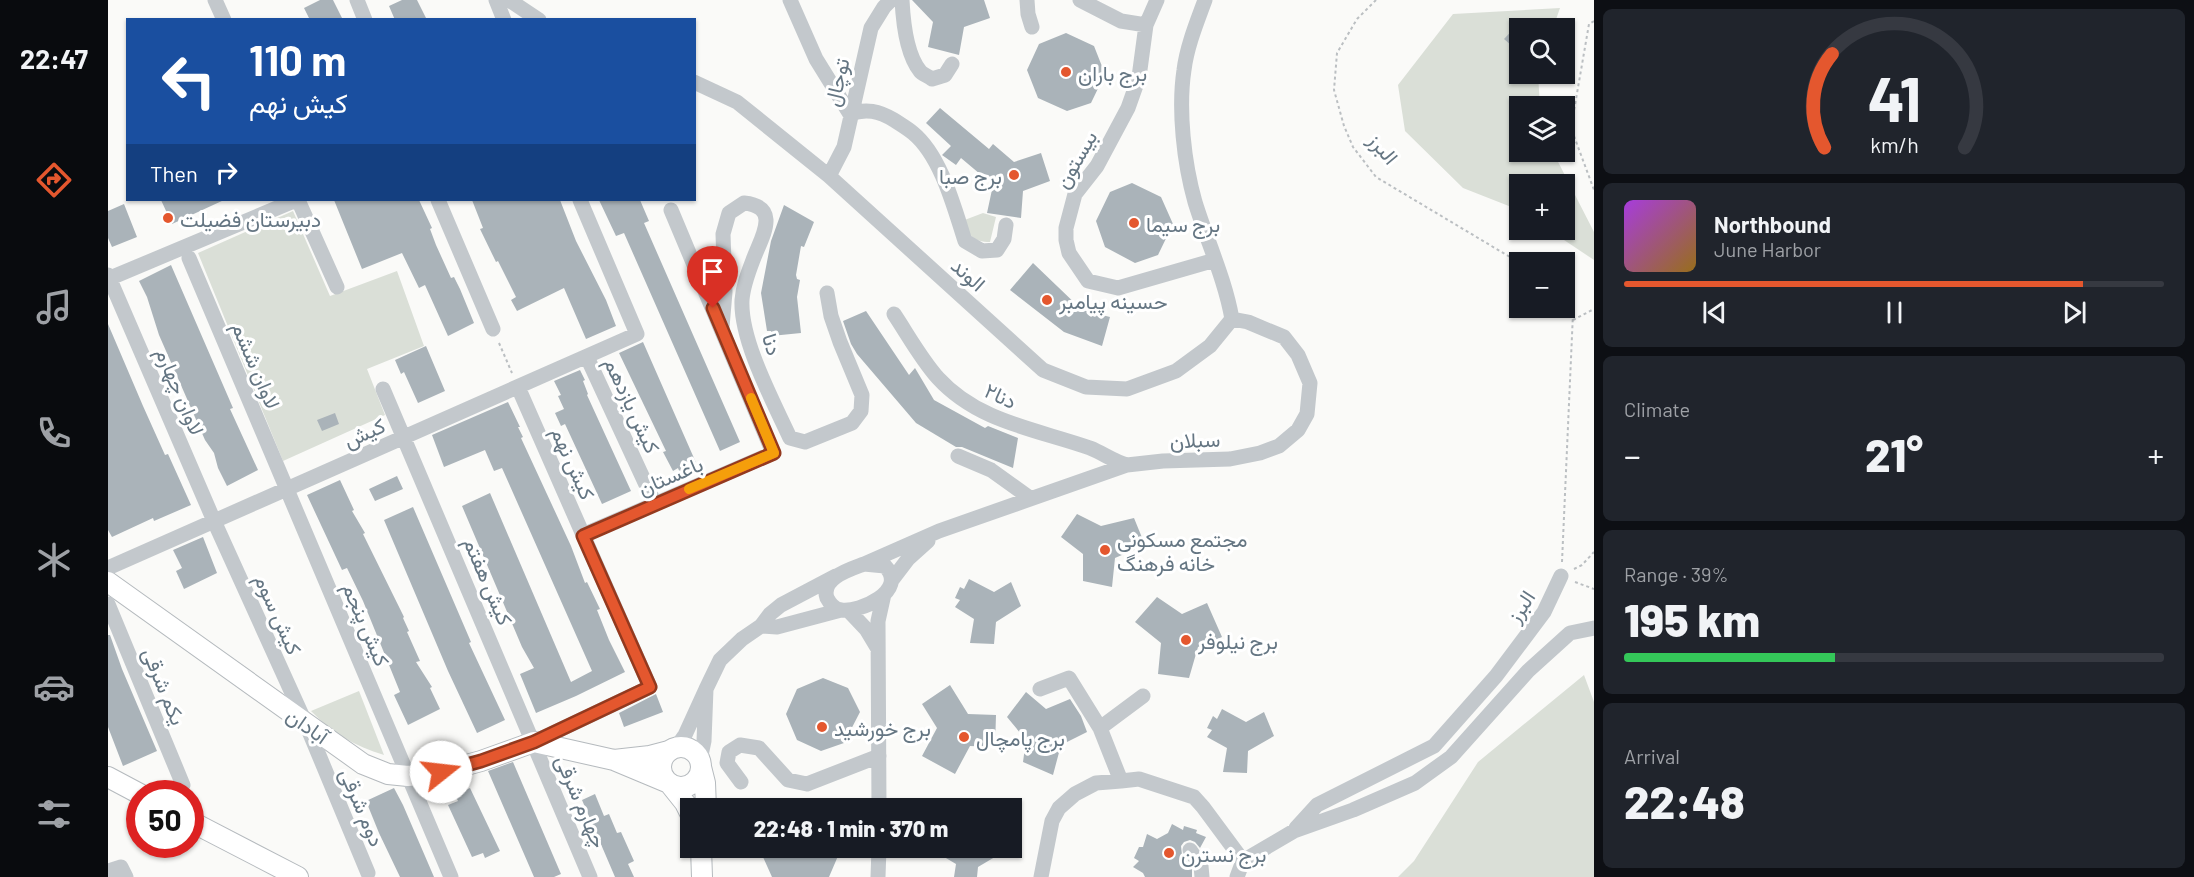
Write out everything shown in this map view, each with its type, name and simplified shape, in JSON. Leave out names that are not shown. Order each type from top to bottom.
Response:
[{"type":"main road","name":"آبادان","points":[[108,582],[363,764],[388,774],[408,776],[451,769],[534,742]]},
{"type":"main road","points":[[534,742],[614,760],[676,786],[690,785],[696,781],[701,764]]},
{"type":"main road","points":[[614,760],[650,756],[673,749],[690,749],[701,764],[705,798]]},
{"type":"main road","points":[[673,749],[662,763],[662,770],[682,798]]},
{"type":"main road","points":[[108,777],[126,787]]},
{"type":"main road","points":[[204,827],[298,877]]},
{"type":"main road","points":[[701,858],[702,877]]},
{"type":"street","points":[[216,0],[223,18]]},
{"type":"street","points":[[357,0],[364,18]]},
{"type":"street","points":[[496,0],[503,18]]},
{"type":"street","points":[[509,0],[536,18]]},
{"type":"street","points":[[790,0],[816,59],[850,114],[862,109],[884,114],[914,133],[933,159],[947,185],[965,241],[982,251],[998,250],[1004,239],[1006,225]]},
{"type":"street","name":"توچال","points":[[829,176],[844,147],[871,28],[891,0]]},
{"type":"street","points":[[902,0],[903,19],[910,49],[920,71],[932,79],[945,75],[952,64]]},
{"type":"street","points":[[1027,0],[1032,27]]},
{"type":"street","points":[[1080,0],[1121,21],[1146,25]]},
{"type":"street","name":"بیستون","points":[[1157,0],[1146,25],[1139,77],[1128,108],[1097,166],[1075,194],[1066,228],[1066,240],[1069,253],[1088,281],[1118,288],[1215,260]]},
{"type":"street","points":[[1205,0],[1184,69],[1182,100],[1186,164],[1195,201],[1228,294],[1232,320]]},
{"type":"street","name":"الوند","points":[[696,83],[737,102],[829,176],[1043,370],[1086,387],[1126,389],[1176,371],[1210,345],[1232,320]]},
{"type":"street","points":[[109,278],[295,201]]},
{"type":"street","points":[[297,201],[337,287]]},
{"type":"street","points":[[438,201],[494,329]]},
{"type":"street","name":"کیش","points":[[108,568],[638,334],[580,201]]},
{"type":"street","name":"دنا","points":[[722,327],[725,292],[723,234],[729,213],[744,203],[755,204],[764,211],[766,224],[764,237],[745,280],[742,300],[743,318],[760,372],[790,438],[805,442],[852,423],[861,411],[862,395],[831,316],[827,293]]},
{"type":"street","points":[[671,210],[722,327]]},
{"type":"street","name":"لاوان ششم","points":[[189,258],[287,489]]},
{"type":"street","name":"لاوان چهارم","points":[[109,278],[214,521]]},
{"type":"street","name":"دنا۲","points":[[894,314],[937,377],[956,395],[983,413],[1091,449],[1114,462],[1127,465]]},
{"type":"street","name":"سبلان","points":[[673,749],[685,735],[720,660],[742,639],[762,626],[770,614],[781,605],[836,576],[939,531],[1127,465],[1240,457],[1279,446],[1299,430],[1307,414],[1310,383],[1298,355],[1284,337],[1248,322],[1232,320]]},
{"type":"street","name":"باغستان","points":[[583,536],[774,453],[722,327]]},
{"type":"street","name":"کیش یازدهم","points":[[587,357],[655,504]]},
{"type":"street","name":"کیش نهم","points":[[518,387],[650,687]]},
{"type":"street","name":"کیش هفتم","points":[[383,389],[534,742]]},
{"type":"street","points":[[958,456],[991,470],[1030,498]]},
{"type":"street","name":"کیش پنجم","points":[[287,489],[451,877]]},
{"type":"street","name":"کیش سوم","points":[[214,521],[306,724]]},
{"type":"street","name":"سبلان","points":[[884,594],[908,559],[939,531]]},
{"type":"street","points":[[864,564],[885,566],[891,572],[892,580]]},
{"type":"street","points":[[836,576],[828,586],[826,594],[829,602],[844,610],[866,629],[879,652]]},
{"type":"street","name":"البرز","points":[[1294,831],[1317,806],[1434,746],[1496,676],[1544,612],[1561,576]]},
{"type":"street","points":[[762,626],[777,627],[844,610],[870,602],[884,594]]},
{"type":"street","points":[[879,798],[878,621],[884,594]]},
{"type":"street","name":"یکم شرقی","points":[[108,604],[181,780]]},
{"type":"street","points":[[1237,877],[1244,861],[1294,831],[1353,810],[1415,783],[1451,757],[1528,671],[1570,633],[1594,628]]},
{"type":"street","points":[[1040,689],[1070,678],[1100,728],[1121,781]]},
{"type":"street","name":"آبادان","points":[[534,742],[650,687]]},
{"type":"street","points":[[701,764],[706,689]]},
{"type":"street","points":[[1100,728],[1143,696]]},
{"type":"street","name":"دوم شرقی","points":[[306,724],[368,873]]},
{"type":"street","name":"چهارم شرقی","points":[[534,742],[590,877]]},
{"type":"street","points":[[741,782],[728,763],[729,752],[740,744],[759,748],[788,780],[807,784],[879,756]]},
{"type":"street","points":[[1041,877],[1052,821],[1059,808],[1075,794],[1096,783],[1139,779],[1194,797],[1244,861]]},
{"type":"street","points":[[1190,850],[1201,866],[1202,877]]},
{"type":"street","points":[[878,877],[879,858]]},
{"type":"street","points":[[108,872],[122,867],[126,877]]},
{"type":"path","name":"البرز","points":[[1376,0],[1358,19],[1337,53],[1334,90],[1344,126],[1353,147],[1376,177],[1509,256]]},
{"type":"path","points":[[1594,21],[1589,24],[1571,128],[1594,190]]},
{"type":"path","points":[[1573,320],[1594,309]]},
{"type":"path","name":"البرز","points":[[1561,576],[1573,320]]},
{"type":"path","points":[[494,329],[518,387]]},
{"type":"path","points":[[1561,576],[1582,565],[1594,552]]},
{"type":"path","points":[[1561,576],[1594,589]]},
{"type":"shaded area","points":[[1560,8],[1556,18],[1509,18],[1509,84],[1539,84],[1539,96],[1509,96],[1509,162],[1558,162],[1564,174],[1509,174],[1509,206],[1463,188],[1405,131],[1398,85],[1453,14]]},
{"type":"shaded area","points":[[1575,195],[1594,232],[1594,260],[1564,240],[1575,240]]},
{"type":"shaded area","points":[[293,211],[330,296],[397,271],[424,346],[367,369],[385,415],[283,461],[198,253]]},
{"type":"shaded area","points":[[983,213],[996,217],[990,242],[972,237],[962,221]]},
{"type":"shaded area","points":[[1584,675],[1594,702],[1594,877],[1398,877],[1414,861],[1478,762]]},
{"type":"shaded area","points":[[359,691],[384,755],[344,738],[311,711]]},
{"type":"building","points":[[320,0],[333,0],[342,18],[309,18],[304,8]]},
{"type":"building","points":[[402,0],[417,0],[426,18],[394,18],[389,6]]},
{"type":"building","points":[[912,0],[984,0],[990,18],[964,27],[959,55],[928,47],[933,22]]},
{"type":"building","name":"برج باران","points":[[1066,33],[1094,46],[1105,74],[1091,103],[1067,111],[1038,98],[1027,70],[1039,44]]},
{"type":"building","points":[[1509,34],[1509,43],[1504,39]]},
{"type":"building","name":"برج صبا","points":[[940,108],[989,149],[993,144],[1014,162],[1041,153],[1050,181],[1023,191],[1021,218],[987,213],[993,185],[961,158],[956,165],[942,155],[951,146],[926,123]]},
{"type":"building","name":"برج سیما","points":[[1132,183],[1161,197],[1173,224],[1158,255],[1135,263],[1105,247],[1096,221],[1110,192]]},
{"type":"building","points":[[161,201],[222,201],[172,224]]},
{"type":"building","points":[[334,201],[419,201],[432,228],[430,229],[436,245],[451,278],[454,277],[460,289],[474,323],[448,336],[425,285],[419,288],[402,253],[362,269]]},
{"type":"building","points":[[472,201],[560,201],[576,241],[606,300],[616,326],[586,339],[564,288],[517,311],[511,300],[516,297],[480,229],[483,228]]},
{"type":"building","points":[[599,201],[640,201],[649,221],[644,223],[740,442],[720,451],[624,233],[616,236]]},
{"type":"building","points":[[124,204],[137,237],[112,247],[108,238],[108,211]]},
{"type":"building","points":[[784,205],[814,222],[804,247],[801,246],[796,275],[800,280],[797,297],[801,333],[771,336],[771,331],[767,331],[761,293],[771,241]]},
{"type":"building","name":"حسینه پیامبر","points":[[1033,263],[1082,310],[1110,317],[1102,346],[1064,332],[1010,290]]},
{"type":"building","points":[[171,265],[233,408],[230,409],[258,470],[227,486],[159,335],[147,297],[139,281]]},
{"type":"building","points":[[866,311],[909,375],[915,368],[934,400],[985,428],[988,426],[1018,438],[1013,468],[962,447],[956,447],[916,423],[851,344],[843,321]]},
{"type":"building","points":[[108,324],[165,455],[168,454],[191,505],[154,521],[153,518],[112,537],[108,530]]},
{"type":"building","points":[[643,342],[697,465],[680,473],[678,468],[673,471],[663,452],[666,451],[619,353]]},
{"type":"building","points":[[426,346],[445,391],[418,403],[404,372],[401,374],[395,360]]},
{"type":"building","points":[[580,370],[585,380],[583,381],[587,395],[631,491],[602,504],[565,424],[561,426],[555,413],[564,409],[558,396],[561,395],[554,381]]},
{"type":"building","points":[[508,402],[520,427],[518,427],[523,437],[521,438],[571,546],[585,583],[587,582],[600,609],[597,610],[625,672],[536,713],[520,674],[534,668],[522,647],[462,506],[490,493],[571,682],[592,671],[502,468],[494,471],[485,450],[444,467],[432,435]]},
{"type":"building","points":[[335,413],[339,424],[322,431],[317,420]]},
{"type":"building","points":[[397,476],[403,489],[375,501],[369,489]]},
{"type":"building","points":[[340,480],[354,510],[352,511],[365,533],[363,534],[404,617],[409,631],[407,632],[420,661],[416,662],[432,687],[430,688],[440,709],[408,725],[394,695],[400,692],[363,601],[347,568],[342,570],[307,495]]},
{"type":"building","points":[[413,507],[471,642],[469,643],[505,720],[477,733],[384,520]]},
{"type":"building","name":"مجتمع مسکونی خانه فرهنگ","points":[[1077,514],[1101,526],[1134,518],[1145,545],[1115,558],[1112,587],[1083,581],[1083,554],[1061,537]]},
{"type":"building","points":[[203,537],[217,573],[184,589],[176,571],[182,568],[173,550]]},
{"type":"building","points":[[969,579],[994,592],[1011,582],[1021,606],[996,622],[994,644],[970,643],[974,619],[955,607],[960,600],[955,598],[960,587],[964,589]]},
{"type":"building","name":"برج نیلوفر","points":[[1157,597],[1182,614],[1207,603],[1222,637],[1198,647],[1189,678],[1158,674],[1161,643],[1135,622]]},
{"type":"building","points":[[108,635],[110,635],[157,751],[123,766],[108,727]]},
{"type":"building","name":"برج خورشید","points":[[823,678],[848,688],[860,712],[844,743],[821,751],[797,740],[786,714],[797,689]]},
{"type":"building","name":"برج پامچال","points":[[950,685],[968,714],[996,715],[995,747],[970,746],[955,774],[922,756],[937,728],[922,704]]},
{"type":"building","points":[[1026,692],[1046,709],[1070,699],[1081,716],[1087,732],[1061,745],[1053,775],[1023,762],[1026,740],[1007,717]]},
{"type":"building","points":[[656,694],[663,712],[624,727],[619,713]]},
{"type":"building","points":[[1222,709],[1246,722],[1264,712],[1274,736],[1248,751],[1247,773],[1223,772],[1227,748],[1207,737],[1212,730],[1207,728],[1213,716],[1217,719]]},
{"type":"building","points":[[513,762],[561,874],[554,877],[534,877],[488,771]]},
{"type":"building","points":[[394,788],[434,877],[400,877],[379,833],[366,801]]},
{"type":"building","points":[[470,788],[500,851],[485,858],[483,853],[472,857],[448,805],[458,801],[455,795]]},
{"type":"building","points":[[595,794],[604,816],[609,814],[617,833],[621,832],[634,861],[628,864],[634,877],[615,877],[582,800]]},
{"type":"building","name":"برج نسترن","points":[[1172,824],[1183,830],[1184,826],[1197,830],[1196,833],[1206,837],[1200,848],[1190,840],[1181,846],[1182,855],[1192,869],[1192,877],[1145,877],[1133,867],[1139,861],[1134,858],[1139,847],[1143,847],[1147,834],[1157,839],[1168,833]]},
{"type":"building","points":[[763,858],[837,858],[829,877],[772,877]]},
{"type":"building","points":[[946,858],[993,858],[978,867],[977,877],[954,877],[956,864]]},
{"type":"slow traffic","points":[[689,489],[774,453],[751,398]]},
{"type":"place","name":"برج باران","points":[[1066,72]]},
{"type":"place","name":"برج صبا","points":[[1014,175]]},
{"type":"place","name":"دبیرستان فضیلت","points":[[168,218]]},
{"type":"place","name":"برج سیما","points":[[1134,223]]},
{"type":"place","name":"حسینه پیامبر","points":[[1047,300]]},
{"type":"place","name":"مجتمع مسکونی خانه فرهنگ","points":[[1105,550]]},
{"type":"place","name":"برج نیلوفر","points":[[1186,640]]},
{"type":"place","name":"برج خورشید","points":[[822,727]]},
{"type":"place","name":"برج پامچال","points":[[964,737]]},
{"type":"place","name":"برج نسترن","points":[[1169,853]]},
{"type":"route","points":[[441,772],[481,761],[534,742],[650,687],[583,536],[774,453],[713,308]]}]
